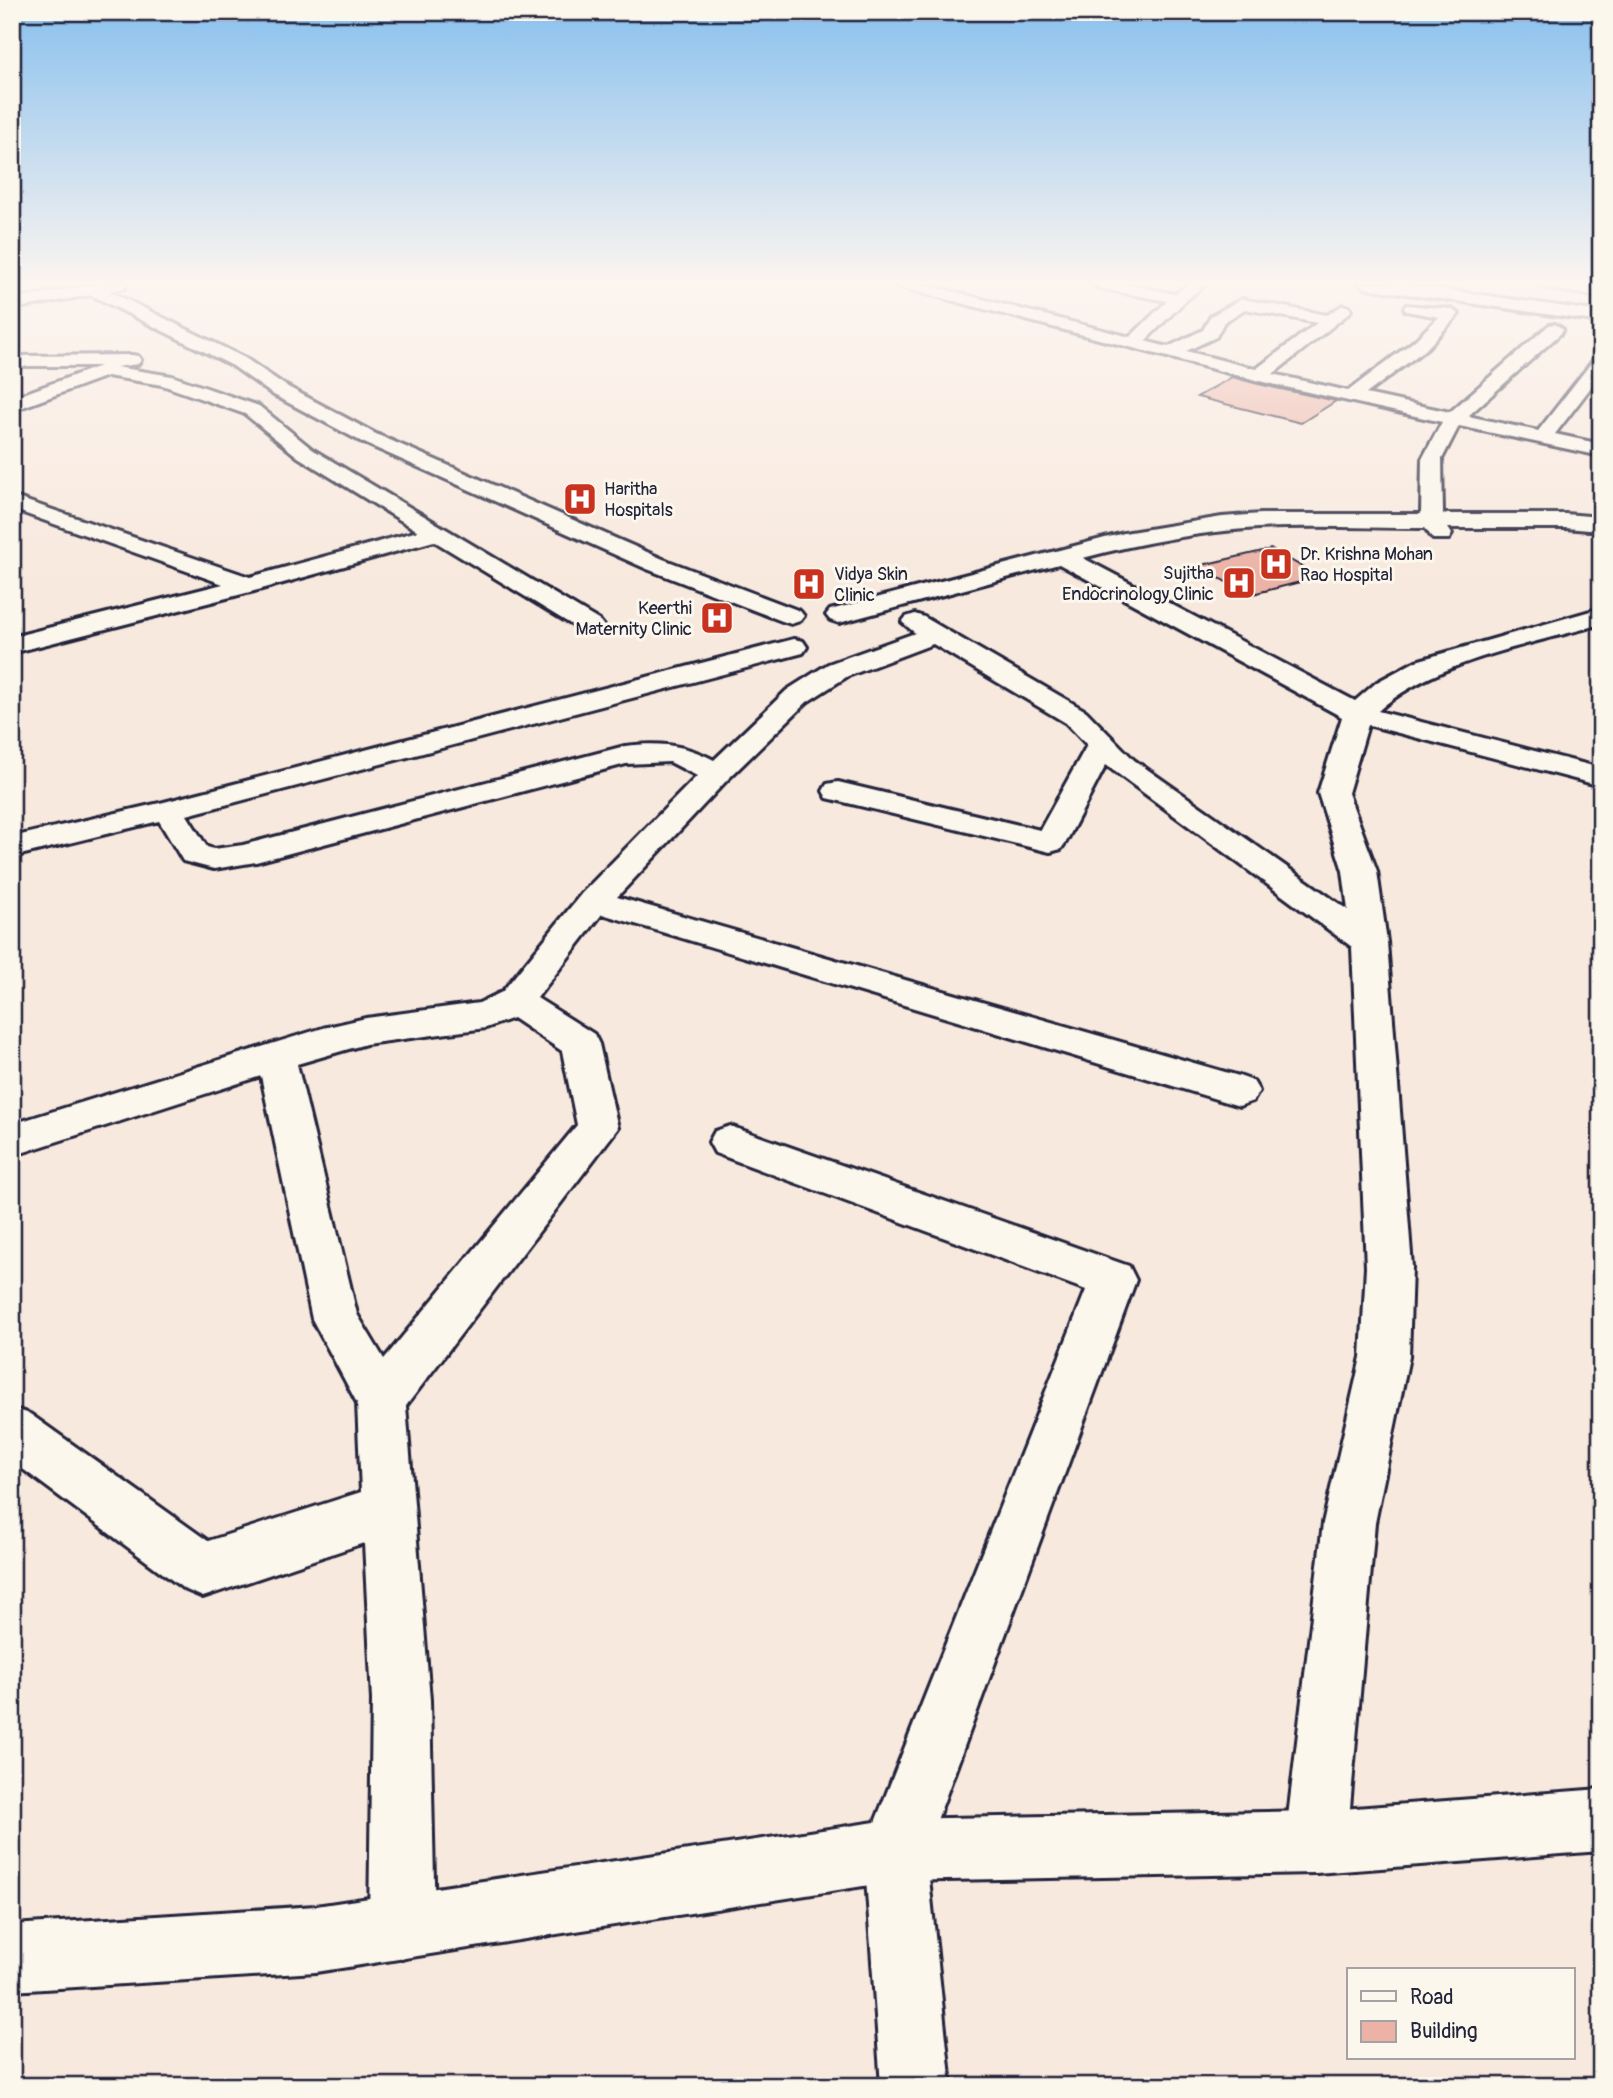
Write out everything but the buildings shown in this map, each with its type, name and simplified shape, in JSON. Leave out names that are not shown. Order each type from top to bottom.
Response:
[{"type":"main road","points":[[12,405],[75,381]]},
{"type":"main road","points":[[169,381],[252,410],[306,453],[591,626]]},
{"type":"main road","points":[[266,381],[369,438],[655,564],[802,639],[844,645],[853,638],[847,622]]},
{"type":"main road","points":[[1280,381],[1601,450]]},
{"type":"main road","points":[[1351,397],[1372,381]]},
{"type":"main road","points":[[1437,527],[1432,458],[1453,419],[1499,381]]},
{"type":"main road","points":[[1542,438],[1586,381]]},
{"type":"main road","points":[[12,502],[249,585]]},
{"type":"main road","points":[[847,622],[1072,562],[1227,537],[1565,521],[1601,524]]},
{"type":"main road","points":[[1437,527],[1583,534],[1601,531]]},
{"type":"main road","points":[[12,645],[249,585],[438,533]]},
{"type":"main road","points":[[12,847],[168,810],[802,639],[823,612],[847,622],[907,617],[1072,562],[1189,627],[1301,682],[1357,714],[1601,777]]},
{"type":"main road","points":[[1316,1842],[1349,1523],[1385,1357],[1389,1267],[1369,943],[1360,870],[1333,793],[1357,714],[1387,688],[1426,667],[1601,616]]},
{"type":"main road","points":[[907,617],[1076,717],[1123,766],[1369,943]]},
{"type":"main road","points":[[12,1140],[366,1031],[486,1015],[515,1001],[594,901],[716,774],[797,696],[838,670],[935,634]]},
{"type":"main road","points":[[12,823],[802,639]]},
{"type":"main road","points":[[838,791],[1050,842],[1102,744]]},
{"type":"main road","points":[[168,810],[195,854],[214,859],[244,855],[625,755],[660,750],[684,754],[716,774]]},
{"type":"main road","points":[[594,901],[1240,1091]]},
{"type":"main road","points":[[381,1399],[598,1128],[580,1044],[515,1001]]},
{"type":"main road","points":[[276,1057],[335,1319],[381,1399],[401,1700],[402,1926]]},
{"type":"main road","points":[[730,1142],[1112,1280],[895,1850],[916,2086]]},
{"type":"main road","points":[[12,1431],[203,1570],[388,1509]]},
{"type":"main road","points":[[12,1958],[316,1939],[895,1850],[1316,1842],[1601,1820]]},
{"type":"place","name":"Haritha Hospitals","points":[[580,499]]},
{"type":"place","name":"Dr. Krishna Mohan Rao Hospital","points":[[1276,564]]},
{"type":"place","name":"Sujitha Endocrinology Clinic","points":[[1239,583]]},
{"type":"place","name":"Vidya Skin Clinic","points":[[809,584]]},
{"type":"place","name":"Keerthi Maternity Clinic","points":[[717,618]]}]
